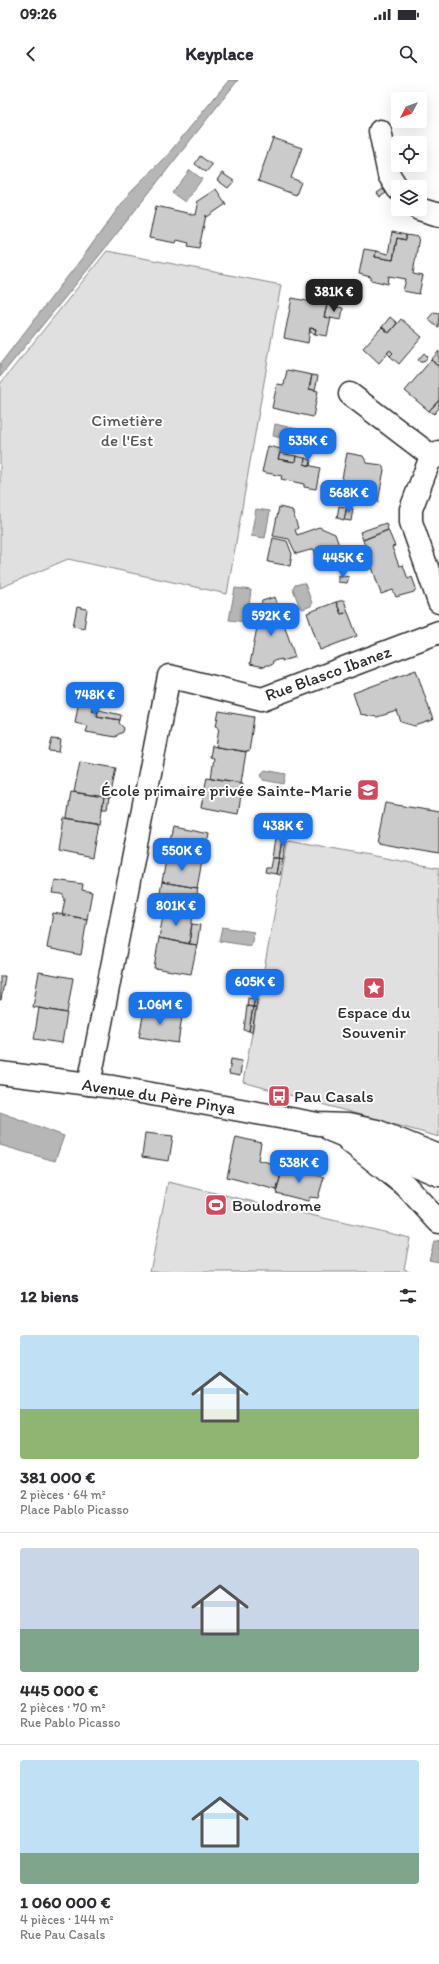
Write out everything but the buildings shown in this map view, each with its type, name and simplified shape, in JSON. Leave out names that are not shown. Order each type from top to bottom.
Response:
[{"type":"street","points":[[380,131],[389,175],[392,180]]},
{"type":"street","points":[[427,211],[439,215]]},
{"type":"street","points":[[350,394],[436,455],[429,462],[411,509],[410,522],[439,602]]},
{"type":"street","name":"Rue Blasco Ibanez","points":[[89,1084],[169,676],[262,699],[439,632]]},
{"type":"street","name":"Avenue du Père Pinya","points":[[0,1073],[89,1084],[195,1101],[318,1124],[348,1125],[377,1131],[439,1156]]},
{"type":"street","name":"Avenue du Père Pinya","points":[[318,1124],[344,1138],[439,1175]]},
{"type":"street","points":[[344,1138],[406,1186],[439,1222]]},
{"type":"green space","name":"Cimetière de l'Est","points":[[107,251],[281,285],[227,594],[68,559],[0,588],[0,384]]},
{"type":"green space","points":[[288,840],[439,868],[439,1137],[243,1082]]},
{"type":"green space","name":"Boulodrome","points":[[168,1182],[410,1238],[404,1269],[413,1272],[150,1272]]},
{"type":"shaded area","points":[[229,80],[238,80],[107,246],[0,377],[0,364],[82,258],[130,192],[169,153]]},
{"type":"shaded area","points":[[190,170],[202,179],[185,202],[172,193]]},
{"type":"shaded area","points":[[275,424],[301,430],[305,436],[305,439],[300,440],[299,442],[273,436]]},
{"type":"shaded area","points":[[256,509],[270,511],[265,538],[251,536]]},
{"type":"shaded area","points":[[305,584],[312,603],[311,606],[303,609],[300,608],[293,589],[295,585]]},
{"type":"shaded area","points":[[235,588],[251,590],[247,622],[229,620]]},
{"type":"shaded area","points":[[265,770],[286,774],[284,784],[263,780],[261,774]]},
{"type":"shaded area","points":[[222,927],[254,932],[251,946],[219,941]]},
{"type":"shaded area","points":[[0,1112],[64,1136],[55,1161],[0,1145]]},
{"type":"shaded area","points":[[439,1240],[439,1262],[429,1260],[434,1242]]},
{"type":"place","name":"École primaire privée Sainte-Marie","points":[[368,790]]},
{"type":"place","name":"Espace du Souvenir","points":[[374,988]]},
{"type":"place","name":"Pau Casals","points":[[279,1096]]},
{"type":"place","name":"Boulodrome","points":[[216,1205]]}]
